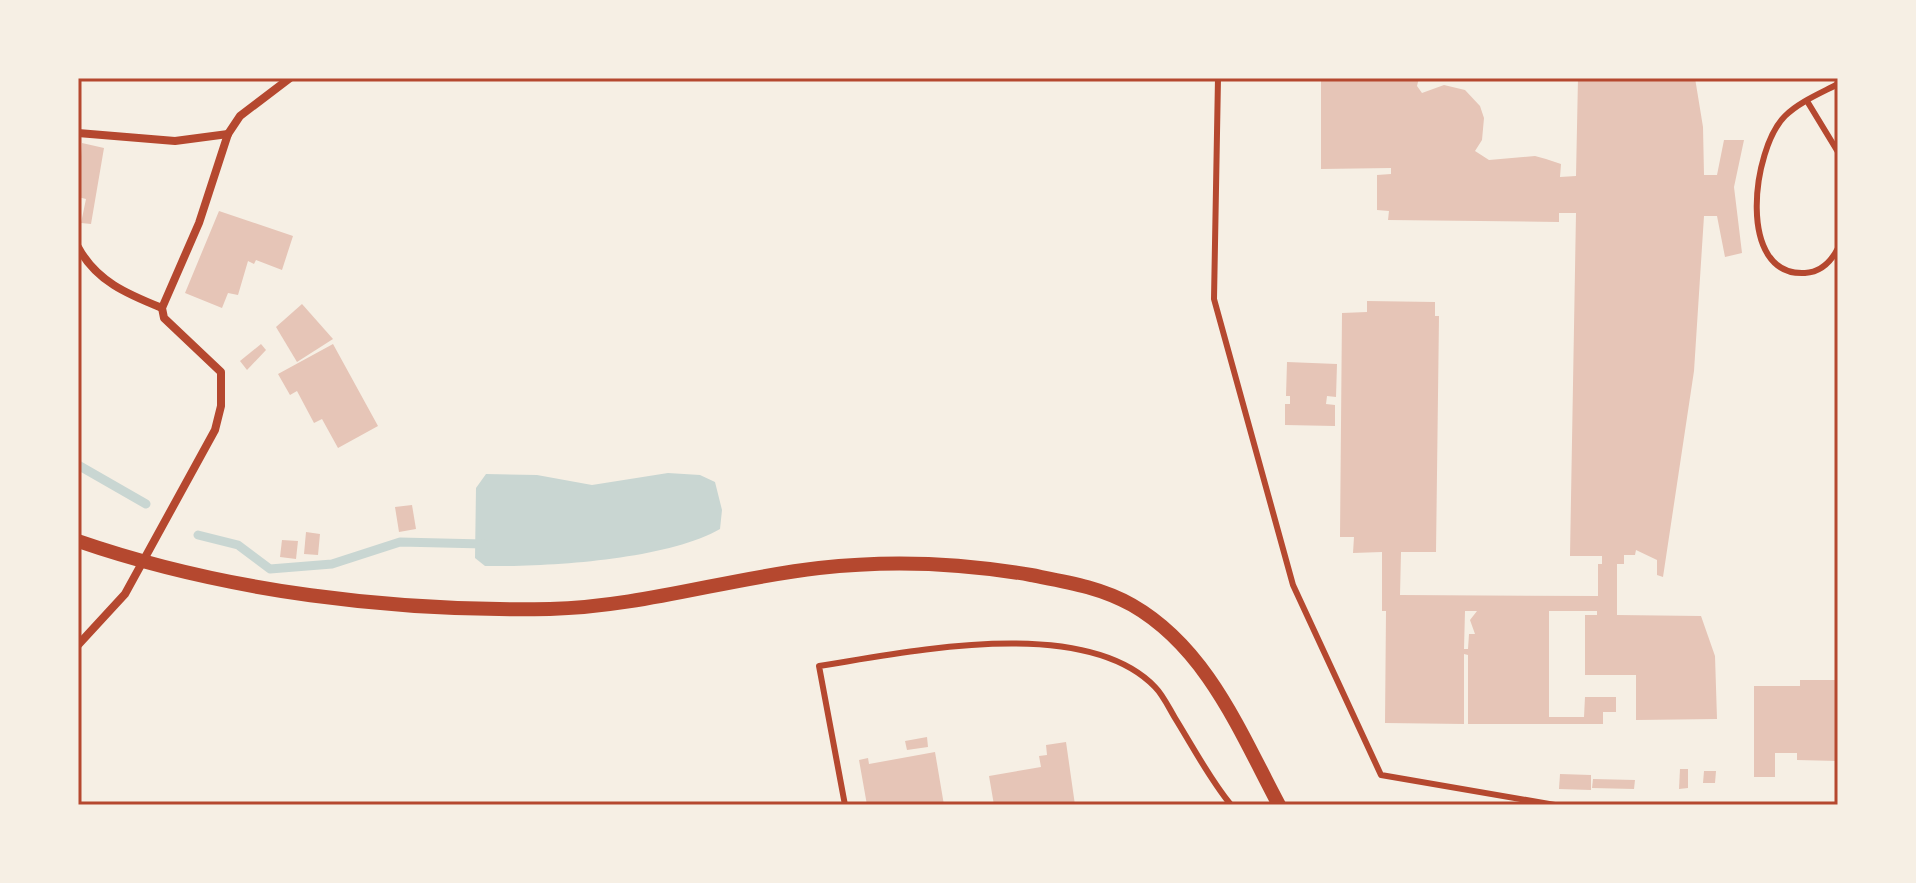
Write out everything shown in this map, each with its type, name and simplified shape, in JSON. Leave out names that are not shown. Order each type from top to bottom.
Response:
[{"type":"street","points":[[78,645],[125,594],[215,430],[221,406],[221,372],[164,318],[162,308],[199,223],[228,134],[240,116],[290,78]]},
{"type":"street","points":[[78,133],[175,141],[228,134]]},
{"type":"street","points":[[78,247],[85,260],[111,286],[162,308]]},
{"type":"street","points":[[78,541],[141,562],[221,580],[354,599],[457,607],[550,609],[602,605],[819,568],[867,565],[959,566],[1072,582],[1103,591],[1135,606],[1184,644],[1244,739],[1276,804]]},
{"type":"lane","points":[[1218,78],[1214,299],[1293,585],[1305,612],[1381,775],[1555,805]]},
{"type":"lane","points":[[1838,84],[1785,116],[1763,156],[1757,195],[1759,229],[1770,259],[1789,272],[1812,272],[1824,267],[1838,248]]},
{"type":"lane","points":[[1807,101],[1821,118],[1838,152]]},
{"type":"lane","points":[[845,805],[819,666],[944,647],[1007,643],[1072,650],[1119,661],[1156,687],[1231,805]]},
{"type":"shaded area","points":[[668,473],[700,475],[715,482],[722,510],[720,529],[669,548],[606,560],[485,566],[475,558],[476,488],[486,474],[537,475],[592,485]]},
{"type":"building","points":[[1321,78],[1419,78],[1417,86],[1422,93],[1444,85],[1465,90],[1480,106],[1484,118],[1482,140],[1475,151],[1489,160],[1535,156],[1546,159],[1561,164],[1560,177],[1576,176],[1578,78],[1695,78],[1703,127],[1704,175],[1717,175],[1724,140],[1744,140],[1734,187],[1742,253],[1725,257],[1717,216],[1704,216],[1694,371],[1663,577],[1657,575],[1657,560],[1636,550],[1635,555],[1624,555],[1624,564],[1617,564],[1617,615],[1701,616],[1715,656],[1717,719],[1636,720],[1636,675],[1585,675],[1585,615],[1597,615],[1597,611],[1549,611],[1549,717],[1584,717],[1585,697],[1616,697],[1616,712],[1603,712],[1603,724],[1468,724],[1468,655],[1464,654],[1464,724],[1385,723],[1386,611],[1382,611],[1382,552],[1353,553],[1354,537],[1340,537],[1342,313],[1367,312],[1367,301],[1435,302],[1435,316],[1439,316],[1436,552],[1401,552],[1400,595],[1598,596],[1598,564],[1602,564],[1602,556],[1570,556],[1576,213],[1559,213],[1559,222],[1388,220],[1389,211],[1377,210],[1377,175],[1391,174],[1391,168],[1321,169]],"holes":[[[1465,611],[1477,611],[1470,620],[1475,634],[1469,634],[1468,649],[1464,649]]]},
{"type":"building","points":[[82,143],[104,148],[91,224],[81,223],[86,199],[78,197]]},
{"type":"building","points":[[219,211],[293,236],[282,270],[256,260],[254,264],[248,261],[238,295],[228,293],[222,308],[185,293]]},
{"type":"building","points":[[302,304],[333,339],[297,362],[276,327]]},
{"type":"building","points":[[261,344],[266,350],[247,370],[240,361]]},
{"type":"building","points":[[333,344],[378,426],[338,448],[322,419],[314,423],[297,391],[290,395],[278,374]]},
{"type":"building","points":[[1287,362],[1337,364],[1336,397],[1327,396],[1326,404],[1335,405],[1335,426],[1285,425],[1285,404],[1290,404],[1290,396],[1286,396]]},
{"type":"building","points":[[412,505],[416,529],[399,532],[395,507]]},
{"type":"building","points":[[306,532],[320,534],[318,555],[304,554]]},
{"type":"building","points":[[282,540],[298,541],[296,559],[280,557]]},
{"type":"building","points":[[1800,680],[1838,680],[1838,761],[1797,760],[1797,753],[1775,753],[1775,777],[1754,777],[1754,686],[1800,686]]},
{"type":"building","points":[[927,737],[928,747],[907,750],[905,741]]},
{"type":"building","points":[[1066,742],[1075,805],[994,805],[989,776],[1041,767],[1039,756],[1047,755],[1046,745]]},
{"type":"building","points":[[935,752],[944,805],[867,805],[859,760],[868,758],[869,764]]},
{"type":"building","points":[[1680,769],[1688,769],[1688,788],[1679,789]]},
{"type":"building","points":[[1704,771],[1716,771],[1715,783],[1703,783]]},
{"type":"building","points":[[1560,774],[1591,775],[1591,790],[1559,789]]},
{"type":"building","points":[[1593,779],[1635,780],[1634,789],[1592,788]]},
{"type":"waterway","points":[[78,465],[146,504]]},
{"type":"waterway","points":[[198,535],[238,545],[270,569],[332,564],[400,542],[484,544]]}]
